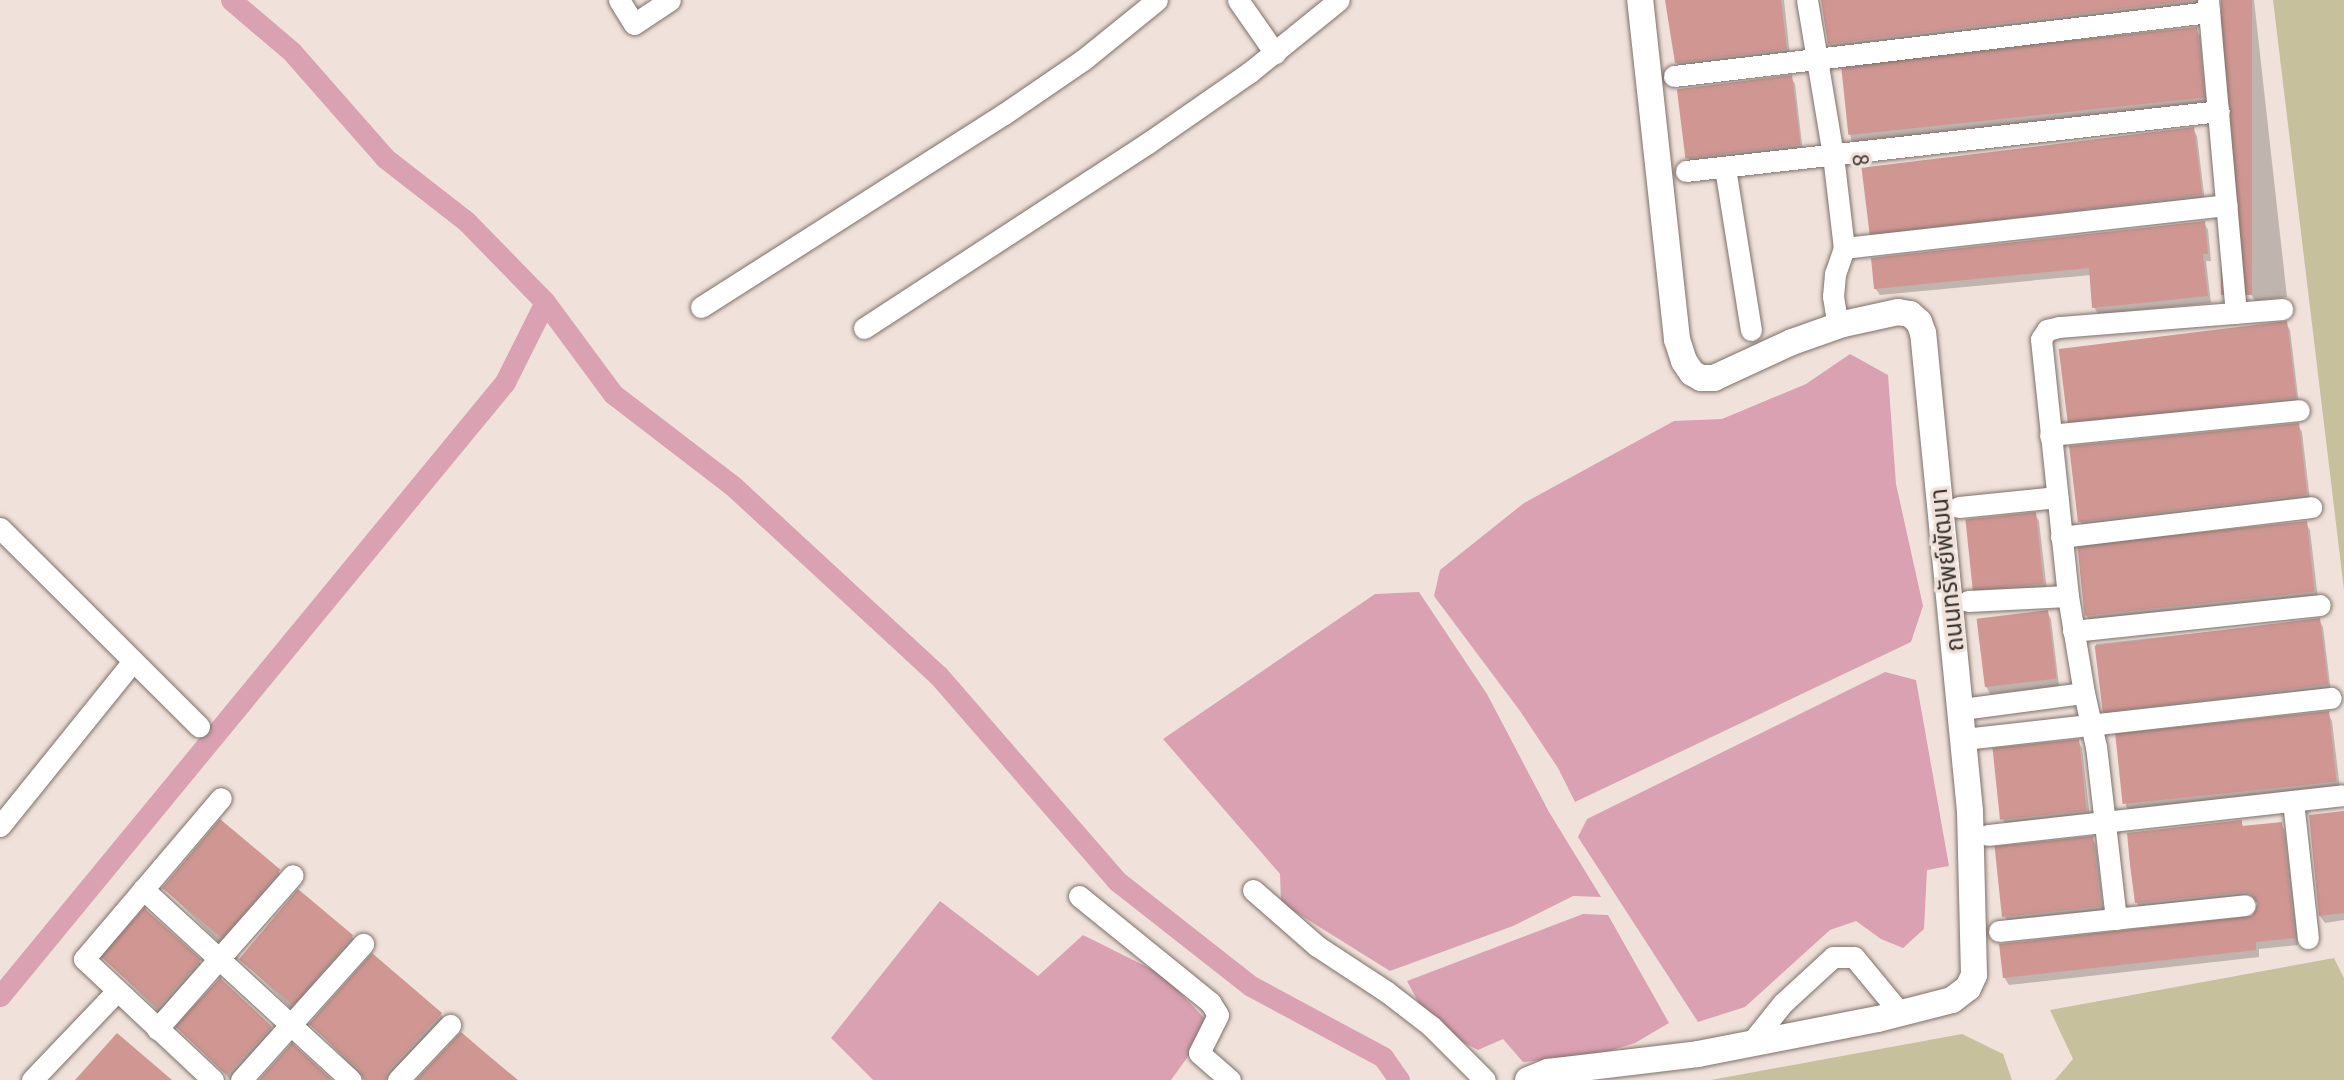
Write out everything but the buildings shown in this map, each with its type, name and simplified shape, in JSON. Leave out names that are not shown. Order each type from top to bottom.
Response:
[{"type":"street","points":[[619,0],[634,24],[670,0]]},
{"type":"street","points":[[701,307],[1004,114],[1083,60],[1157,0]]},
{"type":"street","points":[[1238,0],[1275,52]]},
{"type":"street","points":[[864,328],[1138,150],[1275,52],[1339,0]]},
{"type":"street","name":"ถนนทรัพย์พัฒนา","points":[[1528,1080],[1548,1072],[1698,1054],[1900,1014],[1952,1000],[1968,988],[1974,975],[1970,811],[1962,709],[1923,333],[1919,321],[1910,314],[1898,312],[1838,326],[1793,342],[1714,378],[1701,378],[1684,361],[1677,339],[1640,0]]},
{"type":"street","name":"8","points":[[1807,0],[1833,155],[1844,248],[1835,274],[1833,296],[1838,326]]},
{"type":"street","points":[[1674,76],[2208,6],[2236,313]]},
{"type":"street","points":[[1686,171],[2219,111]]},
{"type":"street","points":[[1725,167],[1751,330]]},
{"type":"street","points":[[1844,248],[2227,205]]},
{"type":"street","points":[[2116,919],[2091,724],[2068,596],[2040,339],[2047,330],[2282,309]]},
{"type":"street","points":[[2050,435],[2299,410]]},
{"type":"street","points":[[1959,507],[2057,498]]},
{"type":"street","points":[[2061,537],[2311,507]]},
{"type":"street","points":[[0,528],[198,726]]},
{"type":"street","points":[[1968,601],[2068,596]]},
{"type":"street","points":[[2073,631],[2320,604]]},
{"type":"street","points":[[0,826],[133,661]]},
{"type":"street","points":[[1962,709],[2084,693]]},
{"type":"street","points":[[1964,738],[2331,698]]},
{"type":"street","points":[[1989,835],[2342,795]]},
{"type":"street","points":[[213,1080],[84,959],[221,798]]},
{"type":"street","points":[[2293,801],[2308,938]]},
{"type":"street","points":[[158,1029],[293,875]]},
{"type":"street","points":[[143,889],[351,1080]]},
{"type":"street","points":[[1253,890],[1317,946],[1387,992],[1431,1026],[1485,1080]]},
{"type":"street","points":[[1079,896],[1210,1002],[1218,1015],[1199,1053],[1230,1080]]},
{"type":"street","points":[[1999,932],[2245,905]]},
{"type":"street","points":[[241,1080],[363,944]]},
{"type":"street","points":[[1750,1044],[1783,1003],[1833,957],[1854,957],[1900,1014]]},
{"type":"street","points":[[32,1080],[117,991]]},
{"type":"street","points":[[398,1080],[450,1025]]},
{"type":"shaded area","points":[[2273,0],[2344,0],[2344,590]]},
{"type":"shaded area","points":[[1850,354],[1888,375],[1896,484],[1923,606],[1911,642],[1575,802],[1558,768],[1520,711],[1434,596],[1440,570],[1524,503],[1674,421],[1722,419],[1806,384]]},
{"type":"shaded area","points":[[1419,592],[1487,694],[1549,812],[1601,897],[1573,896],[1513,926],[1390,971],[1281,903],[1280,874],[1163,739],[1375,594]]},
{"type":"shaded area","points":[[1885,672],[1916,680],[1949,866],[1927,870],[1924,929],[1903,948],[1881,939],[1856,921],[1830,930],[1745,1007],[1698,1022],[1578,837],[1587,819]]},
{"type":"shaded area","points":[[940,901],[1038,976],[1083,935],[1163,975],[1211,1025],[1171,1080],[873,1080],[831,1038]]},
{"type":"shaded area","points":[[1583,914],[1608,915],[1669,1023],[1635,1043],[1596,1055],[1523,1062],[1503,1039],[1478,1050],[1431,1026],[1407,981]]},
{"type":"shaded area","points":[[2334,958],[2344,978],[2344,1080],[2055,1080],[2073,1059],[2050,1010]]},
{"type":"shaded area","points":[[1962,1034],[2003,1054],[2012,1080],[1711,1080]]},
{"type":"waterway","points":[[231,0],[292,52],[385,158],[466,221],[545,302],[613,394],[733,486],[938,675],[1117,881],[1251,986],[1383,1057],[1399,1080]]},
{"type":"waterway","points":[[0,996],[505,382],[545,302]]}]
